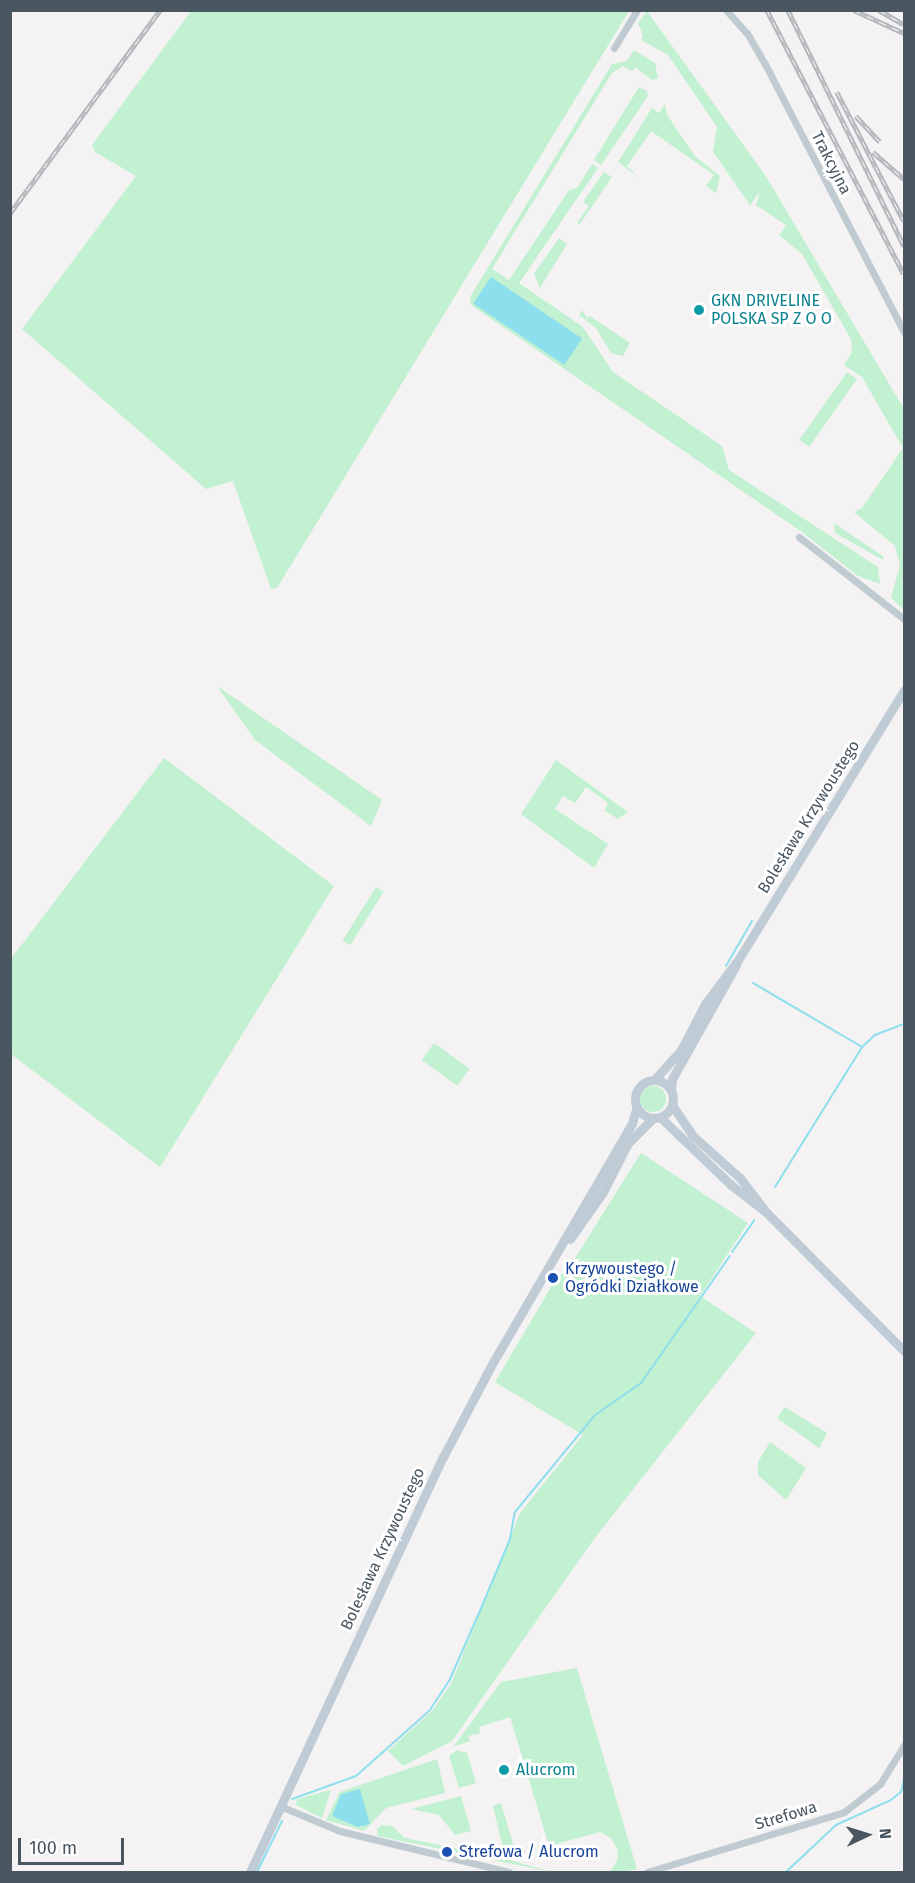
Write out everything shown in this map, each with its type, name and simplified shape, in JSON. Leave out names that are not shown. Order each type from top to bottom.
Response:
[{"type":"main road","name":"Bolesława Krzywoustego","points":[[655,1079],[678,1055],[705,1004],[738,960],[904,690]]},
{"type":"main road","name":"Bolesława Krzywoustego","points":[[671,1089],[675,1073],[722,996],[738,960]]},
{"type":"main road","points":[[766,1212],[731,1185],[657,1117],[637,1107],[637,1090],[644,1082],[655,1079],[671,1089],[672,1105],[687,1129],[740,1178],[766,1212],[904,1352]]},
{"type":"main road","points":[[657,1117],[672,1105]]},
{"type":"main road","name":"Bolesława Krzywoustego","points":[[250,1872],[443,1457],[492,1364],[632,1123],[637,1107]]},
{"type":"main road","name":"Bolesława Krzywoustego","points":[[562,1247],[603,1192],[628,1143],[657,1117]]},
{"type":"street","points":[[614,48],[637,10]]},
{"type":"street","name":"Trakcyjna","points":[[726,10],[747,33],[765,64],[904,332]]},
{"type":"street","points":[[799,537],[904,619]]},
{"type":"street","name":"Strefowa","points":[[647,1872],[844,1812],[880,1784],[904,1745]]},
{"type":"street","points":[[280,1806],[340,1832],[509,1872]]},
{"type":"green space","points":[[191,11],[629,11],[277,588],[271,589],[233,481],[206,489],[22,329],[136,176],[95,152],[92,145]]},
{"type":"green space","points":[[647,11],[767,178],[904,409],[904,610],[891,598],[900,565],[895,546],[854,512],[862,508],[903,448],[862,377],[844,365],[852,352],[851,339],[802,254],[779,235],[786,225],[756,205],[760,192],[750,205],[713,152],[717,127],[668,55],[641,40],[643,35],[638,23]]},
{"type":"green space","points":[[634,50],[655,63],[658,78],[652,80],[635,67],[632,71],[623,66],[612,73],[492,269],[509,280],[569,190],[577,188],[592,164],[598,168],[519,283],[583,327],[613,372],[722,446],[729,470],[878,567],[880,584],[858,576],[802,532],[471,305],[470,297],[612,64],[627,61]]},
{"type":"green space","points":[[639,87],[647,91],[648,96],[601,165],[594,160]]},
{"type":"green space","points":[[665,104],[667,115],[695,156],[720,176],[716,193],[706,186],[714,175],[651,131],[627,166],[638,177],[618,162],[652,108],[659,113]]},
{"type":"green space","points":[[604,172],[612,177],[580,224],[577,223],[589,206],[583,202]]},
{"type":"green space","points":[[559,238],[567,244],[540,288],[534,274]]},
{"type":"green space","points":[[582,310],[587,318],[590,316],[630,343],[623,356],[611,353],[596,328],[579,315]]},
{"type":"green space","points":[[847,372],[857,379],[809,447],[799,440]]},
{"type":"green space","points":[[834,523],[884,557],[883,560],[835,533]]},
{"type":"green space","points":[[217,686],[382,800],[371,826],[255,740]]},
{"type":"green space","points":[[164,758],[334,886],[160,1167],[11,1054],[10,960]]},
{"type":"green space","points":[[556,760],[628,812],[618,819],[605,811],[608,803],[586,787],[575,803],[563,796],[555,809],[608,844],[594,868],[521,814]]},
{"type":"green space","points":[[376,887],[384,892],[350,945],[343,940]]},
{"type":"green space","points":[[434,1043],[470,1069],[457,1086],[422,1060]]},
{"type":"green space","points":[[653,1086],[662,1090],[666,1099],[662,1108],[653,1112],[644,1108],[640,1099],[644,1090]]},
{"type":"green space","points":[[641,1153],[748,1223],[700,1296],[756,1333],[594,1539],[452,1741],[403,1766],[388,1751],[433,1710],[451,1684],[520,1513],[583,1435],[495,1382],[557,1277],[567,1271]]},
{"type":"green space","points":[[785,1407],[827,1433],[819,1448],[777,1418]]},
{"type":"green space","points":[[770,1442],[806,1468],[786,1500],[758,1475],[758,1462]]},
{"type":"green space","points":[[577,1668],[637,1869],[610,1872],[617,1861],[618,1850],[611,1838],[600,1832],[549,1846],[510,1717],[479,1727],[480,1733],[468,1736],[470,1741],[453,1747],[501,1682]]},
{"type":"green space","points":[[457,1750],[467,1753],[476,1783],[459,1788],[449,1756]]},
{"type":"green space","points":[[437,1759],[445,1793],[386,1808],[364,1831],[326,1820],[340,1792]]},
{"type":"green space","points":[[331,1790],[322,1818],[296,1805],[297,1799]]},
{"type":"green space","points":[[461,1796],[471,1831],[455,1835],[439,1815],[411,1809]]},
{"type":"green space","points":[[501,1803],[515,1850],[523,1848],[525,1853],[512,1855],[503,1848],[493,1806]]},
{"type":"green space","points":[[382,1825],[392,1826],[405,1838],[499,1857],[551,1872],[378,1836],[377,1829]]},
{"type":"water","points":[[491,277],[582,339],[564,365],[473,304]]},
{"type":"water","points":[[360,1789],[370,1824],[358,1827],[332,1816],[341,1794]]},
{"type":"waterway","points":[[726,966],[752,921]]},
{"type":"waterway","points":[[753,983],[862,1047]]},
{"type":"waterway","points":[[775,1187],[862,1047],[875,1035],[904,1024]]},
{"type":"waterway","points":[[732,1252],[754,1220]]},
{"type":"waterway","points":[[292,1799],[356,1776],[430,1710],[450,1679],[482,1606],[510,1539],[515,1512],[595,1415],[641,1383],[730,1256]]},
{"type":"waterway","points":[[786,1872],[836,1825],[891,1800],[901,1792],[904,1780]]},
{"type":"waterway","points":[[257,1872],[282,1821]]},
{"type":"railway","points":[[10,213],[160,10]]},
{"type":"railway","points":[[767,10],[904,274]]},
{"type":"railway","points":[[788,10],[904,246]]},
{"type":"railway","points":[[854,10],[904,33]]},
{"type":"railway","points":[[879,10],[903,24]]},
{"type":"railway","points":[[837,92],[904,221]]},
{"type":"railway","points":[[856,116],[880,142]]},
{"type":"railway","points":[[873,152],[904,179]]},
{"type":"place","name":"GKN DRIVELINE POLSKA SP Z O O","points":[[699,310]]},
{"type":"place","name":"Krzywoustego / Ogródki Działkowe","points":[[553,1278]]},
{"type":"place","name":"Alucrom","points":[[504,1770]]},
{"type":"place","name":"Strefowa / Alucrom","points":[[447,1852]]}]
